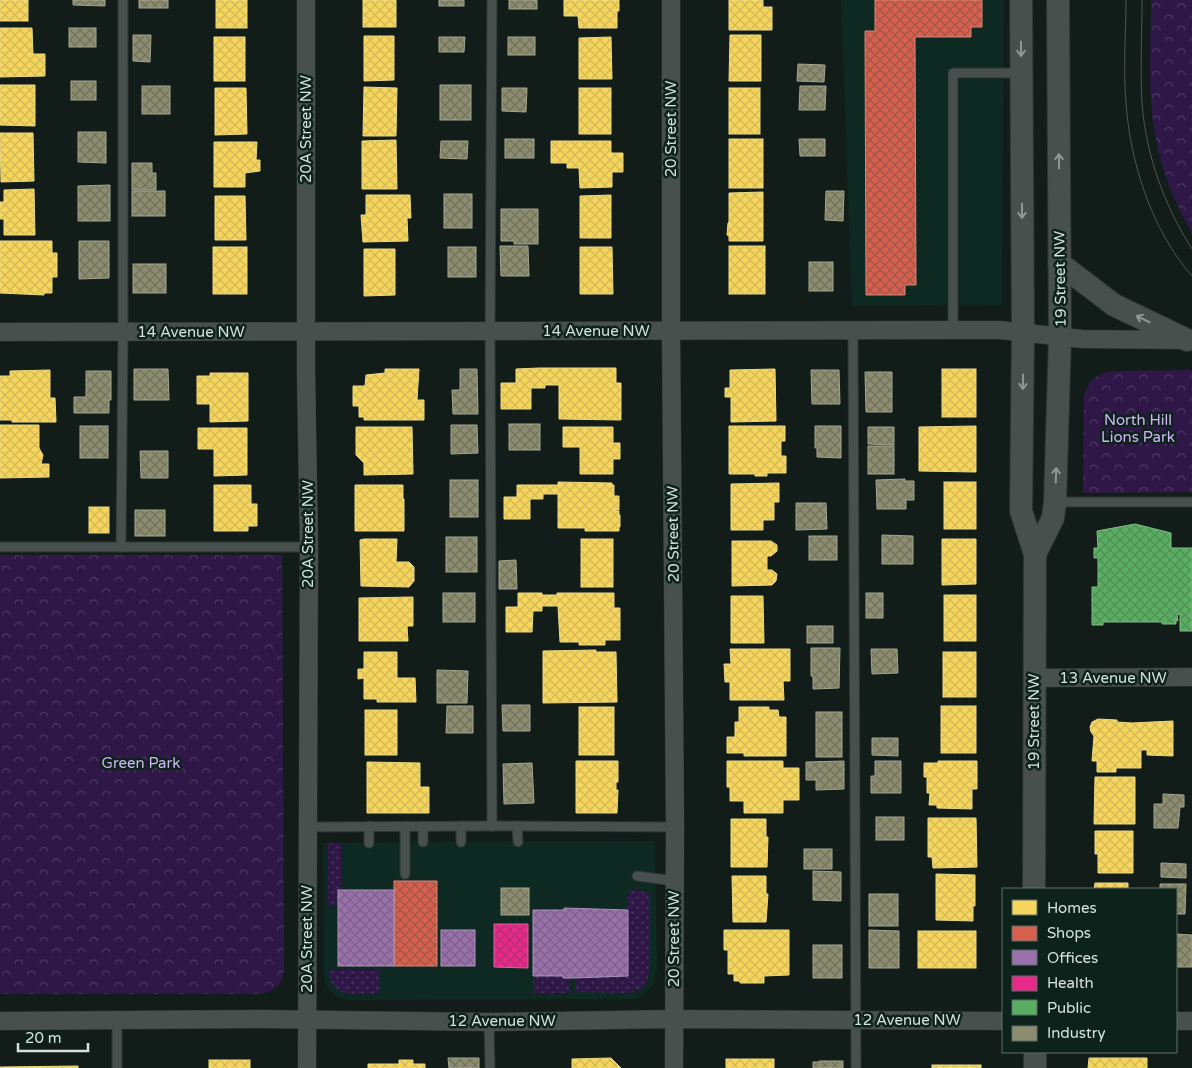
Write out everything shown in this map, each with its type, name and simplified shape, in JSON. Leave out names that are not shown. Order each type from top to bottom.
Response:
[{"type":"street","name":"20A Street NW","points":[[306,0],[306,331],[309,547],[307,1068]]},
{"type":"street","name":"20 Street NW","points":[[671,0],[671,330],[675,827],[674,1068]]},
{"type":"street","name":"19 Street NW","points":[[1021,0],[1023,333],[1021,511],[1036,554],[1034,888]]},
{"type":"street","name":"19 Street NW","points":[[1036,554],[1054,518],[1055,502],[1060,337],[1058,0]]},
{"type":"street","points":[[1059,263],[1114,304],[1189,340]]},
{"type":"street","name":"14 Avenue NW","points":[[0,332],[1000,330],[1082,339],[1189,340]]},
{"type":"street","name":"13 Avenue NW","points":[[1034,678],[1192,677]]},
{"type":"street","name":"12 Avenue NW","points":[[0,1021],[1002,1020]]},
{"type":"street","points":[[1177,1021],[1192,1021]]},
{"type":"street","points":[[1035,1053],[1035,1068]]},
{"type":"lane","points":[[121,547],[123,0]]},
{"type":"lane","points":[[492,0],[490,331],[492,826]]},
{"type":"lane","points":[[953,330],[953,73],[1021,73]]},
{"type":"lane","points":[[853,330],[856,1068]]},
{"type":"lane","points":[[1055,502],[1192,502]]},
{"type":"lane","points":[[0,547],[309,547]]},
{"type":"lane","points":[[369,826],[369,843]]},
{"type":"lane","points":[[405,826],[405,874]]},
{"type":"lane","points":[[423,826],[423,842]]},
{"type":"lane","points":[[461,826],[461,842]]},
{"type":"lane","points":[[517,826],[518,842]]},
{"type":"lane","points":[[308,827],[675,827]]},
{"type":"lane","points":[[637,876],[675,881]]},
{"type":"lane","points":[[117,1020],[117,1068]]},
{"type":"lane","points":[[489,1022],[490,1068]]},
{"type":"shaded area","points":[[841,0],[1004,0],[1002,305],[852,306]]},
{"type":"shaded area","points":[[655,841],[657,971],[653,984],[639,998],[346,1000],[330,991],[325,983],[324,972],[323,843]]},
{"type":"green space","points":[[1151,0],[1192,0],[1192,233],[1169,185],[1155,134],[1150,84]]},
{"type":"green space","name":"North Hill Lions Park","points":[[1192,370],[1192,492],[1083,493],[1084,397],[1091,382],[1097,376],[1112,371]]},
{"type":"green space","name":"Green Park","points":[[0,555],[282,555],[284,971],[279,984],[270,991],[260,994],[0,994]]},
{"type":"green space","points":[[328,843],[341,843],[341,890],[338,905],[328,905]]},
{"type":"green space","points":[[635,889],[650,894],[650,968],[647,983],[643,988],[629,993],[575,992],[575,977],[628,976],[628,897],[630,892]]},
{"type":"green space","points":[[328,970],[379,970],[380,993],[354,994],[340,991],[330,980]]},
{"type":"green space","points":[[533,976],[563,976],[570,978],[570,993],[533,993]]},
{"type":"building: Homes","points":[[0,0],[28,0],[28,21],[0,21]]},
{"type":"building: Homes","points":[[216,0],[247,0],[247,28],[216,28]]},
{"type":"building: Homes","points":[[363,0],[396,0],[396,27],[363,27]]},
{"type":"building: Homes","points":[[564,0],[619,0],[617,28],[579,28],[578,16],[564,16]]},
{"type":"building: Homes","points":[[729,0],[763,0],[763,7],[772,7],[772,30],[729,30]]},
{"type":"building: Homes","points":[[0,28],[32,28],[33,54],[45,54],[45,76],[0,77]]},
{"type":"building: Homes","points":[[730,35],[761,35],[761,81],[729,81]]},
{"type":"building: Homes","points":[[364,36],[394,36],[394,80],[364,81]]},
{"type":"building: Homes","points":[[214,37],[245,37],[245,81],[214,81]]},
{"type":"building: Homes","points":[[611,37],[612,79],[579,79],[579,38]]},
{"type":"building: Homes","points":[[0,85],[35,85],[35,126],[0,125]]},
{"type":"building: Homes","points":[[364,87],[397,88],[396,136],[363,136]]},
{"type":"building: Homes","points":[[215,88],[246,88],[247,134],[215,135]]},
{"type":"building: Homes","points":[[579,88],[611,88],[611,134],[579,134]]},
{"type":"building: Homes","points":[[729,88],[760,88],[760,134],[729,134]]},
{"type":"building: Homes","points":[[0,133],[33,133],[34,181],[1,182]]},
{"type":"building: Homes","points":[[729,139],[763,139],[763,188],[729,188]]},
{"type":"building: Homes","points":[[396,140],[397,189],[362,189],[362,141]]},
{"type":"building: Homes","points":[[551,141],[611,141],[611,153],[623,153],[623,172],[612,172],[612,187],[580,188],[579,168],[567,168],[567,163],[551,163]]},
{"type":"building: Homes","points":[[214,142],[257,142],[256,160],[260,160],[260,171],[245,173],[245,187],[214,187]]},
{"type":"building: Homes","points":[[34,189],[35,235],[4,235],[4,219],[0,219],[0,202],[4,202],[4,190]]},
{"type":"building: Homes","points":[[763,192],[763,241],[729,241],[729,236],[727,235],[729,193]]},
{"type":"building: Homes","points":[[366,195],[410,195],[411,218],[407,218],[408,241],[363,242],[361,215],[366,215]]},
{"type":"building: Homes","points":[[611,195],[611,238],[580,238],[580,196]]},
{"type":"building: Homes","points":[[215,196],[245,196],[246,240],[215,240]]},
{"type":"building: Homes","points":[[0,241],[52,241],[52,253],[57,253],[57,277],[52,277],[52,293],[44,293],[44,295],[0,293]]},
{"type":"building: Homes","points":[[729,246],[765,246],[765,294],[729,294]]},
{"type":"building: Homes","points":[[213,247],[247,247],[247,294],[213,294]]},
{"type":"building: Homes","points":[[580,247],[612,247],[613,294],[580,294]]},
{"type":"building: Homes","points":[[364,249],[395,249],[395,295],[364,296]]},
{"type":"building: Homes","points":[[616,368],[616,383],[621,383],[621,420],[559,419],[559,385],[531,388],[531,409],[501,409],[501,383],[516,383],[516,369]]},
{"type":"building: Homes","points":[[385,369],[419,369],[417,400],[424,400],[424,420],[364,420],[364,417],[359,417],[359,406],[353,406],[353,386],[365,386],[366,375],[385,373]]},
{"type":"building: Homes","points":[[775,369],[776,421],[731,422],[731,397],[725,397],[725,388],[730,388],[730,370]]},
{"type":"building: Homes","points":[[942,369],[976,369],[976,417],[942,417]]},
{"type":"building: Homes","points":[[50,370],[50,398],[55,398],[56,422],[12,422],[12,420],[0,420],[0,376],[10,376],[10,371]]},
{"type":"building: Homes","points":[[210,373],[248,373],[248,421],[210,422],[210,404],[197,404],[197,376],[210,376]]},
{"type":"building: Homes","points":[[0,425],[39,425],[39,448],[43,455],[41,464],[49,464],[49,477],[0,478]]},
{"type":"building: Homes","points":[[729,426],[785,426],[785,441],[781,441],[781,456],[786,456],[786,473],[767,473],[767,476],[729,474]]},
{"type":"building: Homes","points":[[976,426],[976,472],[919,471],[919,427]]},
{"type":"building: Homes","points":[[356,427],[412,427],[413,474],[364,475],[364,463],[356,455]]},
{"type":"building: Homes","points":[[563,427],[613,427],[613,443],[620,443],[620,459],[613,459],[613,474],[580,474],[580,447],[563,447]]},
{"type":"building: Homes","points":[[198,428],[247,428],[247,475],[214,476],[214,449],[198,449]]},
{"type":"building: Homes","points":[[558,482],[612,483],[614,485],[614,496],[619,496],[619,510],[615,511],[619,511],[620,515],[619,531],[585,531],[585,528],[558,528],[558,494],[543,494],[543,499],[530,499],[530,519],[504,519],[504,497],[517,497],[517,485],[558,485]]},
{"type":"building: Homes","points":[[944,482],[976,482],[976,529],[944,529]]},
{"type":"building: Homes","points":[[779,483],[779,502],[774,502],[774,520],[763,520],[763,530],[731,530],[731,484]]},
{"type":"building: Homes","points":[[214,485],[251,485],[251,504],[257,504],[257,526],[248,526],[248,531],[214,531]]},
{"type":"building: Homes","points":[[355,485],[403,485],[404,531],[355,531]]},
{"type":"building: Homes","points":[[89,507],[109,507],[109,533],[89,533]]},
{"type":"building: Homes","points":[[397,539],[396,562],[409,562],[414,567],[414,581],[409,587],[361,586],[360,540]]},
{"type":"building: Homes","points":[[581,539],[613,539],[613,587],[581,587]]},
{"type":"building: Homes","points":[[942,539],[976,539],[976,584],[942,585]]},
{"type":"building: Homes","points":[[732,541],[771,541],[777,545],[777,551],[771,556],[767,556],[767,570],[772,570],[777,574],[776,581],[772,585],[732,586]]},
{"type":"building: Homes","points":[[518,593],[557,595],[557,593],[614,593],[614,608],[620,608],[620,640],[605,640],[605,645],[579,645],[579,642],[560,642],[558,606],[542,606],[542,611],[533,611],[532,632],[506,632],[506,607],[518,607]]},
{"type":"building: Homes","points":[[944,595],[976,595],[976,641],[944,641]]},
{"type":"building: Homes","points":[[731,596],[763,596],[764,643],[731,643]]},
{"type":"building: Homes","points":[[413,597],[413,626],[407,626],[408,641],[359,641],[359,598]]},
{"type":"building: Homes","points":[[730,649],[790,649],[790,681],[783,681],[784,700],[730,700],[730,682],[725,682],[724,664],[731,664]]},
{"type":"building: Homes","points":[[596,650],[596,652],[616,652],[617,702],[543,703],[543,651]]},
{"type":"building: Homes","points":[[364,652],[397,652],[397,678],[415,678],[416,702],[377,702],[377,699],[364,699],[364,678],[358,679],[358,669],[364,669]]},
{"type":"building: Homes","points":[[943,652],[976,652],[976,697],[943,697]]},
{"type":"building: Homes","points":[[941,706],[976,706],[976,753],[941,753]]},
{"type":"building: Homes","points":[[579,707],[614,707],[614,755],[579,755]]},
{"type":"building: Homes","points":[[739,707],[769,707],[769,710],[778,710],[779,717],[786,717],[786,756],[744,756],[744,753],[727,753],[727,737],[735,737],[735,722],[739,722]]},
{"type":"building: Homes","points":[[365,710],[397,710],[397,755],[365,755]]},
{"type":"building: Homes","points":[[1098,719],[1132,723],[1173,721],[1173,756],[1147,755],[1147,750],[1141,750],[1141,768],[1116,768],[1116,772],[1097,772],[1097,761],[1092,761],[1094,736],[1090,727],[1092,722]]},
{"type":"building: Homes","points":[[576,761],[618,761],[618,782],[616,782],[616,790],[618,790],[617,813],[576,813]]},
{"type":"building: Homes","points":[[727,761],[783,761],[783,768],[799,768],[799,800],[783,800],[783,813],[744,813],[744,801],[730,801],[730,787],[727,787]]},
{"type":"building: Homes","points":[[938,761],[977,761],[977,789],[972,789],[972,809],[937,808],[937,805],[929,805],[930,793],[927,793],[927,777],[924,777],[924,763],[938,763]]},
{"type":"building: Homes","points":[[367,762],[420,763],[420,787],[429,787],[429,813],[367,813]]},
{"type":"building: Homes","points":[[1095,777],[1135,777],[1135,824],[1094,824]]},
{"type":"building: Homes","points":[[928,818],[976,818],[977,867],[933,868],[932,857],[928,857]]},
{"type":"building: Homes","points":[[731,819],[766,819],[766,837],[768,837],[767,867],[731,867]]},
{"type":"building: Homes","points":[[1095,831],[1133,831],[1133,873],[1098,873],[1098,854],[1095,854]]},
{"type":"building: Homes","points":[[936,874],[975,875],[973,921],[936,920]]},
{"type":"building: Homes","points":[[732,876],[766,876],[766,894],[768,894],[766,922],[733,922]]},
{"type":"building: Homes","points":[[1095,883],[1128,883],[1128,888],[1094,888]]},
{"type":"building: Homes","points":[[724,930],[789,930],[789,975],[764,976],[764,983],[740,983],[740,981],[734,981],[734,974],[728,974],[728,950],[724,950]]},
{"type":"building: Homes","points":[[918,931],[976,931],[976,968],[918,968]]},
{"type":"building: Homes","points":[[611,1058],[621,1068],[572,1068],[572,1059]]},
{"type":"building: Homes","points":[[1089,1058],[1147,1058],[1147,1068],[1088,1068]]},
{"type":"building: Homes","points":[[726,1059],[774,1059],[774,1068],[726,1068]]},
{"type":"building: Homes","points":[[209,1060],[250,1060],[250,1068],[209,1068]]},
{"type":"building: Homes","points":[[399,1060],[413,1060],[413,1064],[425,1064],[425,1068],[368,1068],[368,1064],[399,1064]]},
{"type":"building: Homes","points":[[932,1065],[981,1065],[981,1068],[932,1068]]},
{"type":"building: Homes","points":[[78,1066],[78,1068],[0,1068],[0,1067]]},
{"type":"building: Shops","points":[[875,0],[982,0],[982,27],[971,27],[971,37],[915,37],[916,285],[905,285],[905,295],[866,295],[865,31],[875,31]]},
{"type":"building: Shops","points":[[394,881],[437,881],[437,966],[394,966]]},
{"type":"building: Offices","points":[[338,890],[394,890],[394,966],[338,966]]},
{"type":"building: Offices","points":[[564,908],[628,910],[628,976],[563,978],[563,976],[533,976],[533,910],[564,910]]},
{"type":"building: Offices","points":[[441,930],[475,930],[475,966],[441,966]]},
{"type":"building: Health","points":[[494,924],[528,924],[528,968],[494,967]]},
{"type":"building: Public","points":[[1135,524],[1171,533],[1171,548],[1192,548],[1192,631],[1180,631],[1180,615],[1177,614],[1178,621],[1176,620],[1176,624],[1162,624],[1162,622],[1103,622],[1103,625],[1092,625],[1092,587],[1098,587],[1098,558],[1094,558],[1094,548],[1098,548],[1097,531]]},
{"type":"building: Industry","points":[[73,0],[105,0],[105,6],[73,5]]},
{"type":"building: Industry","points":[[139,0],[168,0],[168,8],[139,8]]},
{"type":"building: Industry","points":[[439,0],[464,0],[464,6],[439,6]]},
{"type":"building: Industry","points":[[509,0],[537,0],[537,9],[509,9]]},
{"type":"building: Industry","points":[[69,28],[96,28],[96,47],[69,47]]},
{"type":"building: Industry","points":[[133,35],[151,35],[150,62],[133,61]]},
{"type":"building: Industry","points":[[439,37],[465,37],[464,52],[439,52]]},
{"type":"building: Industry","points":[[508,37],[535,37],[535,55],[508,55]]},
{"type":"building: Industry","points":[[798,64],[825,65],[824,82],[797,81]]},
{"type":"building: Industry","points":[[71,81],[96,81],[96,100],[71,100]]},
{"type":"building: Industry","points":[[440,85],[471,85],[471,120],[440,120]]},
{"type":"building: Industry","points":[[142,86],[170,86],[170,114],[142,114]]},
{"type":"building: Industry","points":[[800,86],[826,86],[825,110],[799,110]]},
{"type":"building: Industry","points":[[502,88],[527,88],[526,112],[502,111]]},
{"type":"building: Industry","points":[[78,132],[106,132],[106,163],[78,162]]},
{"type":"building: Industry","points":[[505,139],[534,139],[534,158],[505,158]]},
{"type":"building: Industry","points":[[799,139],[825,139],[825,156],[800,156]]},
{"type":"building: Industry","points":[[441,141],[468,141],[467,159],[440,158]]},
{"type":"building: Industry","points":[[132,163],[152,163],[152,173],[156,173],[156,190],[132,190]]},
{"type":"building: Industry","points":[[110,185],[110,221],[78,221],[78,186]]},
{"type":"building: Industry","points":[[132,191],[165,191],[165,216],[132,216]]},
{"type":"building: Industry","points":[[826,191],[844,191],[843,221],[825,220]]},
{"type":"building: Industry","points":[[444,194],[472,194],[472,228],[444,228]]},
{"type":"building: Industry","points":[[501,209],[538,209],[538,244],[514,244],[514,241],[501,241]]},
{"type":"building: Industry","points":[[79,241],[109,241],[109,278],[79,279]]},
{"type":"building: Industry","points":[[500,246],[528,246],[529,276],[501,276]]},
{"type":"building: Industry","points":[[448,247],[476,247],[476,277],[448,277]]},
{"type":"building: Industry","points":[[809,262],[833,262],[833,291],[809,291]]},
{"type":"building: Industry","points":[[133,264],[166,264],[166,293],[133,293]]},
{"type":"building: Industry","points":[[134,369],[168,369],[169,400],[134,400]]},
{"type":"building: Industry","points":[[460,369],[477,369],[478,414],[453,414],[452,390],[460,390]]},
{"type":"building: Industry","points":[[811,370],[839,370],[840,404],[812,404]]},
{"type":"building: Industry","points":[[86,371],[111,371],[109,413],[74,413],[74,397],[86,397]]},
{"type":"building: Industry","points":[[865,372],[892,372],[892,412],[866,412]]},
{"type":"building: Industry","points":[[509,424],[540,424],[540,450],[509,450]]},
{"type":"building: Industry","points":[[451,425],[477,425],[478,453],[451,454]]},
{"type":"building: Industry","points":[[80,426],[108,426],[108,458],[80,458]]},
{"type":"building: Industry","points":[[815,426],[841,426],[841,458],[817,457]]},
{"type":"building: Industry","points":[[868,427],[894,427],[894,445],[868,444]]},
{"type":"building: Industry","points":[[868,446],[894,446],[894,474],[868,474]]},
{"type":"building: Industry","points":[[140,451],[168,451],[168,478],[141,478]]},
{"type":"building: Industry","points":[[905,479],[905,481],[914,481],[914,500],[906,500],[906,509],[877,509],[876,480]]},
{"type":"building: Industry","points":[[450,480],[478,480],[478,517],[450,517]]},
{"type":"building: Industry","points":[[796,503],[826,503],[827,529],[796,530]]},
{"type":"building: Industry","points":[[135,510],[165,510],[165,536],[135,536]]},
{"type":"building: Industry","points":[[882,535],[913,536],[913,564],[882,564]]},
{"type":"building: Industry","points":[[809,536],[837,536],[837,560],[809,560]]},
{"type":"building: Industry","points":[[446,537],[477,537],[477,572],[446,572]]},
{"type":"building: Industry","points":[[516,560],[517,589],[499,589],[499,561]]},
{"type":"building: Industry","points":[[443,593],[475,593],[475,622],[443,622]]},
{"type":"building: Industry","points":[[866,593],[883,593],[883,618],[866,618]]},
{"type":"building: Industry","points":[[807,626],[833,626],[833,643],[807,643]]},
{"type":"building: Industry","points":[[811,648],[840,648],[839,688],[813,689]]},
{"type":"building: Industry","points":[[871,649],[897,649],[898,673],[872,674]]},
{"type":"building: Industry","points":[[437,670],[468,671],[467,703],[437,703]]},
{"type":"building: Industry","points":[[502,705],[530,705],[530,731],[503,731]]},
{"type":"building: Industry","points":[[447,706],[473,706],[473,733],[446,733]]},
{"type":"building: Industry","points":[[816,712],[842,712],[842,757],[816,757]]},
{"type":"building: Industry","points":[[872,738],[898,738],[898,756],[872,755]]},
{"type":"building: Industry","points":[[844,761],[844,789],[816,790],[816,780],[806,780],[806,762]]},
{"type":"building: Industry","points":[[875,761],[901,761],[901,793],[871,793],[871,776],[875,776]]},
{"type":"building: Industry","points":[[532,763],[534,803],[504,804],[503,764]]},
{"type":"building: Industry","points":[[1163,794],[1184,795],[1184,807],[1180,807],[1178,828],[1154,828],[1154,804],[1163,804]]},
{"type":"building: Industry","points":[[876,817],[904,817],[904,840],[876,840]]},
{"type":"building: Industry","points":[[804,849],[832,849],[832,869],[804,869]]},
{"type":"building: Industry","points":[[1161,863],[1186,864],[1186,878],[1161,877]]},
{"type":"building: Industry","points":[[813,871],[841,872],[841,901],[813,900]]},
{"type":"building: Industry","points":[[1160,884],[1186,884],[1185,914],[1177,914],[1177,888],[1160,888]]},
{"type":"building: Industry","points":[[501,888],[529,888],[529,915],[501,915]]},
{"type":"building: Industry","points":[[869,894],[898,894],[898,926],[869,926]]},
{"type":"building: Industry","points":[[869,930],[899,931],[899,968],[869,968]]},
{"type":"building: Industry","points":[[1177,934],[1192,935],[1192,967],[1177,967]]},
{"type":"building: Industry","points":[[813,945],[842,945],[842,978],[813,978]]},
{"type":"building: Industry","points":[[448,1058],[479,1058],[479,1068],[449,1068]]},
{"type":"building: Industry","points":[[843,1061],[843,1068],[813,1068],[813,1062]]},
{"type":"tram line","points":[[1126,0],[1125,90],[1132,149],[1138,172],[1155,217],[1165,238],[1192,276]]},
{"type":"tram line","points":[[1142,0],[1141,90],[1148,142],[1165,197],[1192,249]]}]
